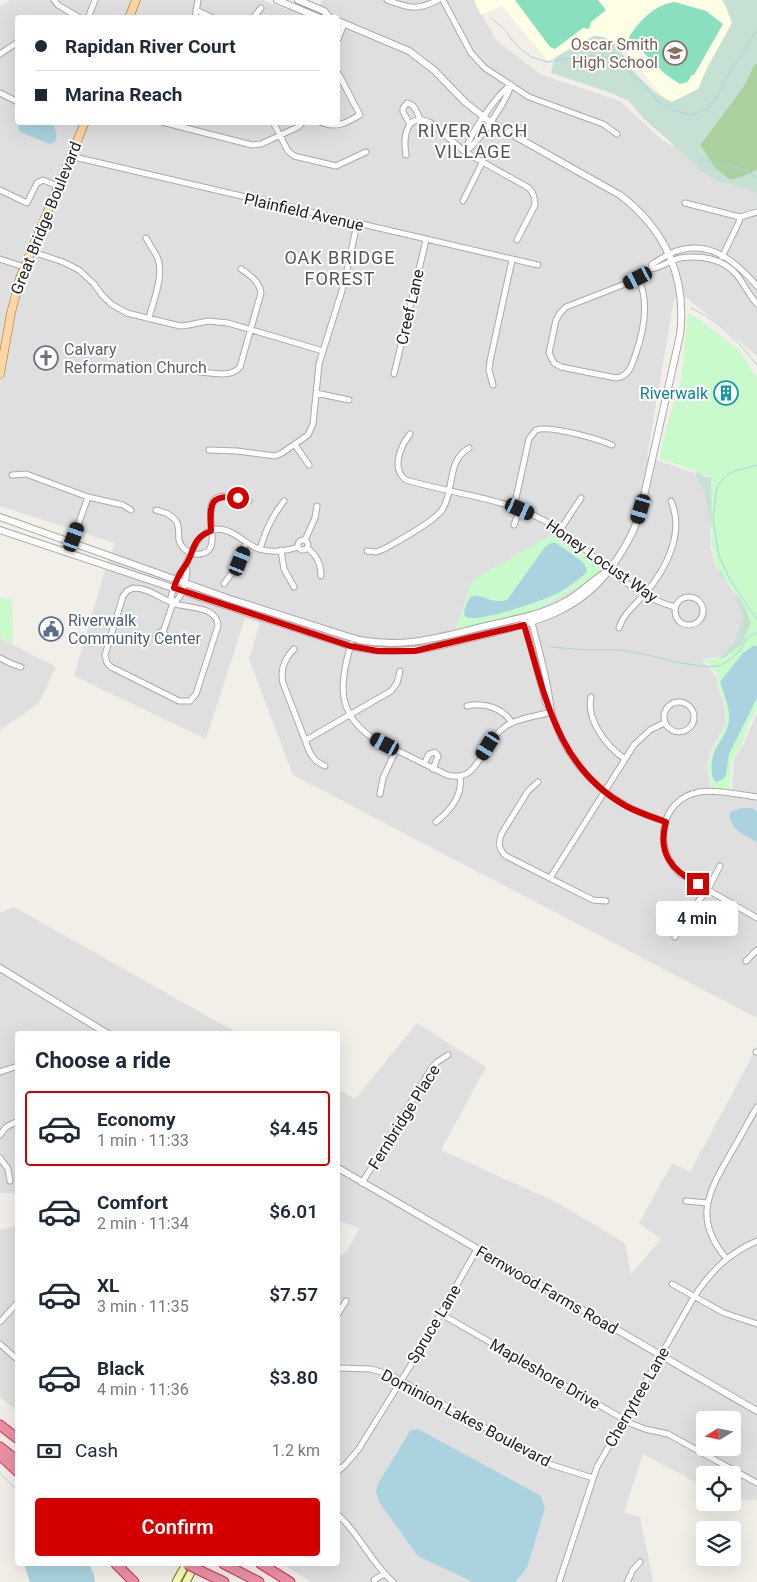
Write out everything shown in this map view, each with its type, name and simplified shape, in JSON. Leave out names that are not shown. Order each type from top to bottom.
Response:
[{"type":"highway","points":[[2,1427],[15,1435]]},
{"type":"highway","points":[[0,1447],[15,1459]]},
{"type":"highway","points":[[0,1455],[15,1469]]},
{"type":"highway","points":[[118,1566],[134,1582]]},
{"type":"highway","points":[[190,1566],[224,1582]]},
{"type":"highway","points":[[228,1566],[259,1582]]},
{"type":"highway","points":[[264,1566],[290,1582]]},
{"type":"main road","points":[[130,15],[136,0]]},
{"type":"main road","name":"Great Bridge Boulevard","points":[[0,374],[10,313],[24,266],[83,125]]},
{"type":"main road","points":[[176,1582],[185,1566]]},
{"type":"main road","points":[[186,1582],[195,1566]]},
{"type":"street","points":[[54,0],[75,15]]},
{"type":"street","points":[[89,15],[95,0]]},
{"type":"street","points":[[195,15],[198,0]]},
{"type":"street","points":[[278,0],[313,15]]},
{"type":"street","points":[[298,0],[327,15]]},
{"type":"street","points":[[387,0],[413,8],[438,0]]},
{"type":"street","points":[[443,0],[471,53],[486,68],[536,101],[603,124],[617,134]]},
{"type":"street","points":[[256,15],[261,8]]},
{"type":"street","points":[[196,10],[207,15]]},
{"type":"street","points":[[0,530],[350,646],[378,651],[415,651],[531,619],[576,596],[610,570],[628,543],[638,519],[680,335],[682,317],[680,288],[671,257],[648,220],[620,195],[484,118],[418,57],[400,46],[341,23]]},
{"type":"street","points":[[0,54],[15,44]]},
{"type":"street","points":[[327,125],[340,125],[360,115],[340,77]]},
{"type":"street","points":[[465,152],[484,118],[503,90],[511,85]]},
{"type":"street","points":[[465,152],[471,148],[490,122],[508,95],[511,85]]},
{"type":"street","points":[[0,93],[15,100]]},
{"type":"street","points":[[410,124],[403,108],[407,103],[414,106],[420,119],[431,123],[465,152],[529,188],[535,198],[535,205],[517,240]]},
{"type":"street","points":[[406,155],[404,140],[410,124],[420,119]]},
{"type":"street","points":[[174,125],[252,145],[261,144],[300,125]]},
{"type":"street","points":[[274,125],[290,154],[330,166],[340,165],[366,152]]},
{"type":"street","name":"Plainfield Avenue","points":[[70,156],[538,266]]},
{"type":"street","points":[[463,201],[482,163]]},
{"type":"street","points":[[0,190],[27,203],[36,182],[43,180],[58,186]]},
{"type":"street","points":[[686,203],[740,217],[757,212]]},
{"type":"street","points":[[718,262],[740,217]]},
{"type":"street","points":[[209,450],[237,450],[270,456],[279,454],[308,435],[312,428],[323,351],[344,284],[357,224]]},
{"type":"street","points":[[146,238],[158,260],[160,268],[160,276],[149,318]]},
{"type":"street","name":"Creef Lane","points":[[394,374],[426,240]]},
{"type":"street","points":[[638,278],[644,304],[644,326],[640,343],[627,374],[616,378],[555,364],[550,358],[549,350],[556,320],[566,307],[638,278],[679,250],[706,249],[723,255],[743,270],[757,286]]},
{"type":"street","points":[[30,251],[71,265],[88,276],[111,304],[128,313],[180,326],[218,321],[251,328],[323,351]]},
{"type":"street","points":[[671,257],[712,259],[728,267],[737,275],[757,304]]},
{"type":"street","points":[[0,259],[24,266]]},
{"type":"street","points":[[493,385],[489,370],[490,361],[512,260]]},
{"type":"street","points":[[200,372],[228,374],[237,371],[240,367],[260,297],[260,290],[255,279],[241,269]]},
{"type":"street","points":[[316,393],[349,400]]},
{"type":"street","points":[[514,507],[529,439],[536,430],[546,428],[600,440],[612,445]]},
{"type":"street","name":"Honey Locust Way","points":[[410,434],[404,443],[398,465],[400,475],[409,481],[482,497],[520,509],[560,530],[610,570],[645,594],[661,603],[675,607]]},
{"type":"street","points":[[295,445],[309,465]]},
{"type":"street","points":[[367,551],[373,552],[384,549],[436,516],[445,505],[457,459],[462,452],[469,448]]},
{"type":"street","points":[[12,475],[26,474],[88,497],[123,505],[131,510]]},
{"type":"street","points":[[156,510],[168,514],[176,521],[180,542],[186,550],[190,553],[201,554],[209,550],[212,540],[211,507],[216,499],[227,496],[249,501]]},
{"type":"street","points":[[68,553],[88,497]]},
{"type":"street","points":[[560,530],[581,498]]},
{"type":"street","points":[[260,549],[267,527],[284,501]]},
{"type":"street","points":[[618,628],[626,614],[645,594],[665,564],[674,543],[676,516],[671,501]]},
{"type":"street","points":[[317,506],[315,518],[306,540],[308,543],[307,548],[317,558],[321,576]]},
{"type":"street","points":[[514,525],[520,509]]},
{"type":"street","points":[[0,517],[230,599],[352,638],[376,643],[409,643],[523,621]]},
{"type":"street","points":[[163,632],[173,604],[171,597],[176,579],[198,540],[204,534],[211,531],[226,530],[260,549],[281,550],[298,547],[301,550],[307,548]]},
{"type":"street","points":[[298,547],[300,541],[306,540]]},
{"type":"street","points":[[224,584],[240,561],[246,542]]},
{"type":"street","points":[[281,550],[284,569],[294,587]]},
{"type":"street","points":[[173,604],[178,601],[185,583],[187,569],[185,566]]},
{"type":"street","points":[[138,588],[158,595],[173,604],[209,612],[215,616],[218,622],[196,694],[188,702],[179,701],[111,667],[105,657],[123,596],[127,591],[138,588]]},
{"type":"street","name":"Honey Locust Way","points":[[695,597],[703,606],[704,612],[698,623],[687,625],[677,619],[675,607],[678,601],[683,598],[695,597]]},
{"type":"street","points":[[531,619],[552,712],[560,736],[573,758],[590,779],[604,792],[632,809],[666,822]]},
{"type":"street","points":[[523,621],[546,703],[552,712]]},
{"type":"street","points":[[352,638],[342,686],[350,715],[366,733],[447,775],[460,776],[472,770],[490,742],[506,726],[552,712]]},
{"type":"street","points":[[294,649],[284,663],[282,680],[313,758],[316,762],[325,766]]},
{"type":"street","points":[[0,658],[21,667]]},
{"type":"street","points":[[306,740],[391,691],[397,683],[400,671]]},
{"type":"street","points":[[591,698],[590,708],[599,730],[611,747],[625,759]]},
{"type":"street","points":[[678,701],[685,703],[694,714],[693,722],[683,732],[675,732],[664,723],[665,708],[671,703],[678,701]]},
{"type":"street","points":[[467,706],[479,705],[500,711],[512,723]]},
{"type":"street","points":[[550,878],[625,759],[642,736],[664,723]]},
{"type":"street","points":[[380,794],[383,778],[396,750]]},
{"type":"street","points":[[424,764],[429,754],[432,752],[436,753],[438,759],[433,769]]},
{"type":"street","points":[[436,822],[448,810],[458,794],[461,784],[460,776]]},
{"type":"street","points":[[538,782],[528,791],[502,833],[500,849],[506,856],[593,900],[606,901]]},
{"type":"street","points":[[757,798],[714,792],[693,794],[675,805],[669,813],[663,837],[664,846],[671,864],[686,878],[757,918]]},
{"type":"street","points":[[675,937],[682,922],[708,889],[720,866]]},
{"type":"street","points":[[746,961],[757,950]]},
{"type":"street","points":[[0,968],[103,1031]]},
{"type":"street","name":"Fernbridge Place","points":[[362,1183],[431,1070],[437,1062],[448,1055]]},
{"type":"street","points":[[0,1072],[15,1067]]},
{"type":"street","points":[[726,1258],[715,1244],[709,1230],[707,1204],[709,1194],[715,1180],[757,1107]]},
{"type":"street","points":[[0,1135],[6,1127],[15,1122]]},
{"type":"street","points":[[0,1158],[8,1169],[10,1181]]},
{"type":"street","name":"Fernwood Farms Road","points":[[340,1169],[757,1411]]},
{"type":"street","points":[[686,1201],[707,1204]]},
{"type":"street","name":"Cherrytree Lane","points":[[559,1582],[597,1467],[694,1297],[712,1272],[726,1258],[737,1250],[757,1241]]},
{"type":"street","name":"Spruce Lane","points":[[340,1469],[358,1450],[422,1347],[477,1250]]},
{"type":"street","points":[[672,1284],[733,1317],[757,1324]]},
{"type":"street","points":[[340,1311],[346,1301]]},
{"type":"street","points":[[0,1322],[15,1305]]},
{"type":"street","name":"Mapleshore Drive","points":[[441,1314],[638,1427],[674,1436],[757,1484]]},
{"type":"street","points":[[0,1344],[15,1357]]},
{"type":"street","name":"Dominion Lakes Boulevard","points":[[340,1368],[381,1371],[542,1460],[593,1478]]},
{"type":"street","points":[[340,1518],[348,1525],[384,1574],[393,1582]]},
{"type":"street","points":[[627,1582],[633,1570],[640,1562]]},
{"type":"street","points":[[374,1580],[384,1574]]},
{"type":"shaded area","points":[[10,0],[263,0],[302,15],[15,15],[15,125],[340,125],[340,15],[316,15],[322,0],[474,0],[496,40],[540,74],[620,101],[663,141],[724,169],[757,180],[757,356],[687,298],[674,299],[647,457],[709,478],[711,549],[717,569],[745,607],[750,623],[724,657],[702,659],[717,678],[718,688],[724,702],[726,724],[712,748],[707,765],[711,787],[732,790],[734,758],[744,743],[757,713],[757,1018],[293,775],[249,659],[260,623],[245,618],[206,739],[74,676],[105,570],[115,543],[0,506],[0,7]]},
{"type":"shaded area","name":"Oscar Smith High School","points":[[474,0],[723,0],[742,24],[694,96],[666,101],[620,44],[583,39],[548,61],[502,6],[481,15]]},
{"type":"shaded area","points":[[722,0],[757,0],[757,63],[754,65],[743,87],[700,145],[714,167],[730,180],[757,170],[757,194],[748,189],[718,181],[700,170],[644,119],[629,101],[551,73],[555,58],[592,37],[602,37],[614,44],[644,82],[672,102],[698,89],[708,66],[732,23]]},
{"type":"shaded area","points":[[724,467],[743,590],[757,635],[737,655],[711,665],[734,643],[743,619],[734,587],[720,575],[705,492],[696,477],[697,471],[709,478]]},
{"type":"shaded area","points":[[0,638],[56,667],[39,703],[0,730]]},
{"type":"shaded area","points":[[14,907],[234,1031],[15,1031],[15,1193],[0,1193],[0,913]]},
{"type":"shaded area","points":[[417,1023],[486,1067],[441,1150],[554,1201],[625,1243],[631,1274],[661,1239],[639,1223],[672,1163],[690,1172],[757,1047],[757,1500],[741,1499],[741,1466],[696,1466],[696,1482],[643,1454],[624,1512],[640,1517],[652,1582],[311,1582],[285,1566],[340,1566],[340,1255],[346,1253],[359,1228],[340,1222],[340,1090],[355,1099]]},
{"type":"shaded area","points":[[15,1226],[15,1409],[0,1397],[0,1230]]},
{"type":"green space","points":[[515,0],[598,0],[606,10],[591,22],[589,29],[583,28],[555,49],[550,47]]},
{"type":"green space","points":[[675,2],[706,11],[723,24],[694,75],[687,82],[680,84],[665,74],[629,38],[637,25],[648,14],[661,6]]},
{"type":"green space","points":[[757,63],[757,170],[730,180],[714,167],[700,145],[743,87],[754,65]]},
{"type":"green space","points":[[688,313],[738,349],[757,378],[757,708],[747,728],[743,742],[733,757],[730,789],[712,787],[708,765],[713,749],[727,724],[725,702],[719,687],[718,675],[704,660],[724,658],[742,644],[751,623],[745,607],[718,568],[712,548],[711,477],[659,459],[667,425],[681,381]]},
{"type":"green space","points":[[560,530],[610,570],[530,613],[454,634],[472,580]]},
{"type":"green space","points":[[0,598],[12,599],[13,644],[0,637]]},
{"type":"water","points":[[19,125],[54,125],[57,135],[55,142],[50,144],[20,132]]},
{"type":"water","points":[[551,543],[556,543],[584,563],[587,571],[585,574],[560,592],[527,605],[495,615],[470,618],[465,616],[466,606],[472,596],[497,601],[507,600],[545,547]]},
{"type":"water","points":[[753,646],[757,646],[757,698],[729,754],[726,775],[723,779],[716,782],[712,776],[713,756],[728,727],[729,720],[728,705],[720,682],[743,653]]},
{"type":"water","points":[[741,808],[753,808],[757,812],[757,842],[734,827],[732,823],[730,812]]},
{"type":"water","points":[[418,1429],[541,1496],[545,1508],[527,1568],[515,1582],[473,1582],[418,1556],[379,1502],[376,1492],[378,1484],[410,1431]]},
{"type":"water","points":[[25,1566],[90,1566],[95,1582],[30,1582]]},
{"type":"waterway","points":[[491,18],[505,30],[516,45],[531,57],[548,62],[601,55],[618,62],[646,87],[657,101],[673,110],[691,115],[707,109],[718,96],[725,80],[757,30]]},
{"type":"waterway","points":[[703,159],[745,170],[757,178]]},
{"type":"waterway","points":[[691,308],[727,332],[757,365]]},
{"type":"waterway","points":[[757,465],[735,471],[721,481],[716,493],[713,520],[719,556],[730,580],[757,620]]},
{"type":"waterway","points":[[551,647],[622,650],[674,662],[709,667],[718,666],[726,662],[740,651],[746,639],[757,632]]},
{"type":"waterway","points":[[0,1473],[15,1488]]},
{"type":"place","name":"Oscar Smith High School","points":[[675,53]]},
{"type":"place","name":"Calvary Reformation Church","points":[[46,358]]},
{"type":"place","name":"Riverwalk","points":[[726,393]]},
{"type":"place","name":"Riverwalk Community Center","points":[[51,629]]},
{"type":"district","name":"RIVER ARCH VILLAGE","points":[[473,140]]},
{"type":"district","name":"OAK BRIDGE FOREST","points":[[340,267]]},
{"type":"route","points":[[238,498],[224,496],[216,499],[210,509],[211,531],[201,536],[194,544],[185,566],[176,579],[174,588],[350,646],[378,651],[415,651],[524,625],[546,703],[552,712],[560,736],[573,758],[596,785],[616,800],[643,814],[666,822],[663,837],[664,846],[671,864],[680,874],[698,884]]}]
